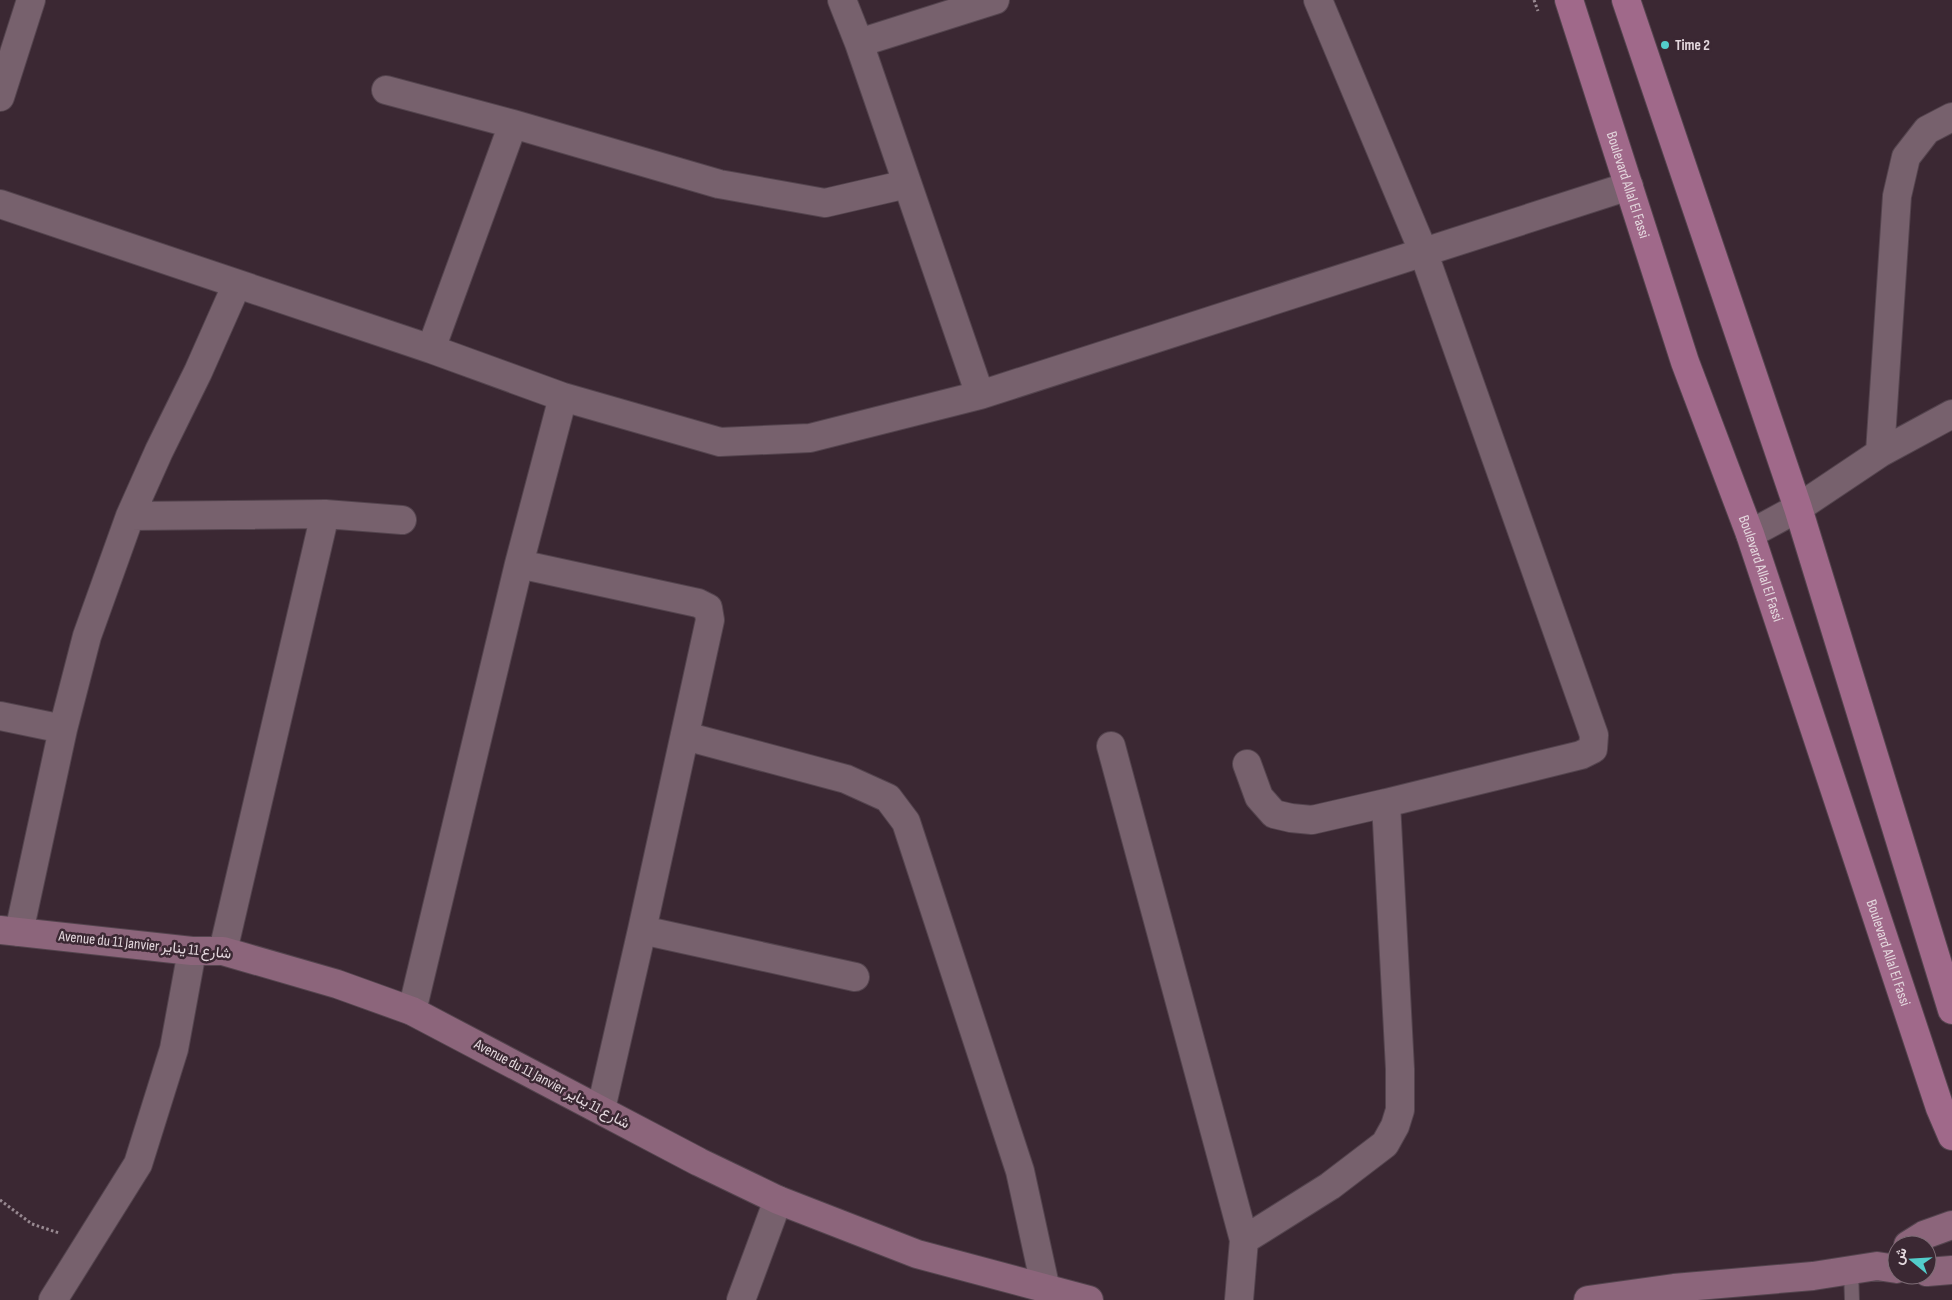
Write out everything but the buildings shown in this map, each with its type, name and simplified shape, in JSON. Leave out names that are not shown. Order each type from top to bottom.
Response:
[{"type":"main road","name":"Boulevard Allal El Fassi","points":[[1569,0],[1685,362],[1750,534],[1940,1108],[1952,1136]]},
{"type":"main road","points":[[1626,0],[1798,508],[1952,1010]]},
{"type":"street","points":[[0,98],[31,0]]},
{"type":"street","points":[[842,0],[860,43],[980,395]]},
{"type":"street","points":[[860,43],[995,0]]},
{"type":"street","points":[[1247,764],[1259,797],[1274,814],[1312,820],[1581,755],[1593,749],[1594,735],[1423,251],[1318,0]]},
{"type":"street","points":[[386,90],[513,124],[719,184],[825,202],[907,184]]},
{"type":"street","points":[[1880,453],[1897,196],[1906,157],[1927,130],[1952,117]]},
{"type":"street","points":[[431,349],[513,124]]},
{"type":"street","points":[[0,204],[431,349],[563,397],[720,442],[810,438],[980,395],[1629,186]]},
{"type":"street","points":[[9,931],[87,636],[130,516],[237,284]]},
{"type":"street","points":[[412,1011],[520,564],[563,397]]},
{"type":"street","points":[[1750,534],[1798,508],[1880,453],[1952,414]]},
{"type":"street","points":[[130,516],[325,514],[402,520]]},
{"type":"street","points":[[223,951],[325,514]]},
{"type":"street","points":[[520,564],[698,603],[708,608],[710,620],[642,930],[600,1109]]},
{"type":"street","points":[[0,716],[63,730]]},
{"type":"street","points":[[685,736],[846,779],[888,798],[906,822],[1020,1171],[1046,1290]]},
{"type":"street","points":[[1110,746],[1244,1240],[1239,1300]]},
{"type":"street","points":[[1244,1240],[1330,1186],[1386,1144],[1395,1126],[1400,1110],[1400,1069],[1386,803]]},
{"type":"street","points":[[642,930],[854,977]]},
{"type":"street","name":"Avenue du 11 Janvier شارع 11 يناير","points":[[9,931],[192,950],[223,951],[337,984],[412,1011],[699,1162],[778,1200],[917,1254],[1089,1300]]},
{"type":"street","points":[[53,1300],[138,1164],[174,1049],[192,950]]},
{"type":"street","points":[[741,1300],[778,1200]]},
{"type":"street","points":[[1924,1235],[1952,1225]]},
{"type":"street","points":[[1588,1300],[1675,1294],[1813,1276],[1881,1264]]},
{"type":"street","points":[[1937,1271],[1952,1270]]},
{"type":"lane","points":[[1852,1300],[1881,1264]]},
{"type":"path","points":[[0,1200],[32,1224],[61,1234],[97,1230]]},
{"type":"place","name":"Time 2","points":[[1665,45]]}]
